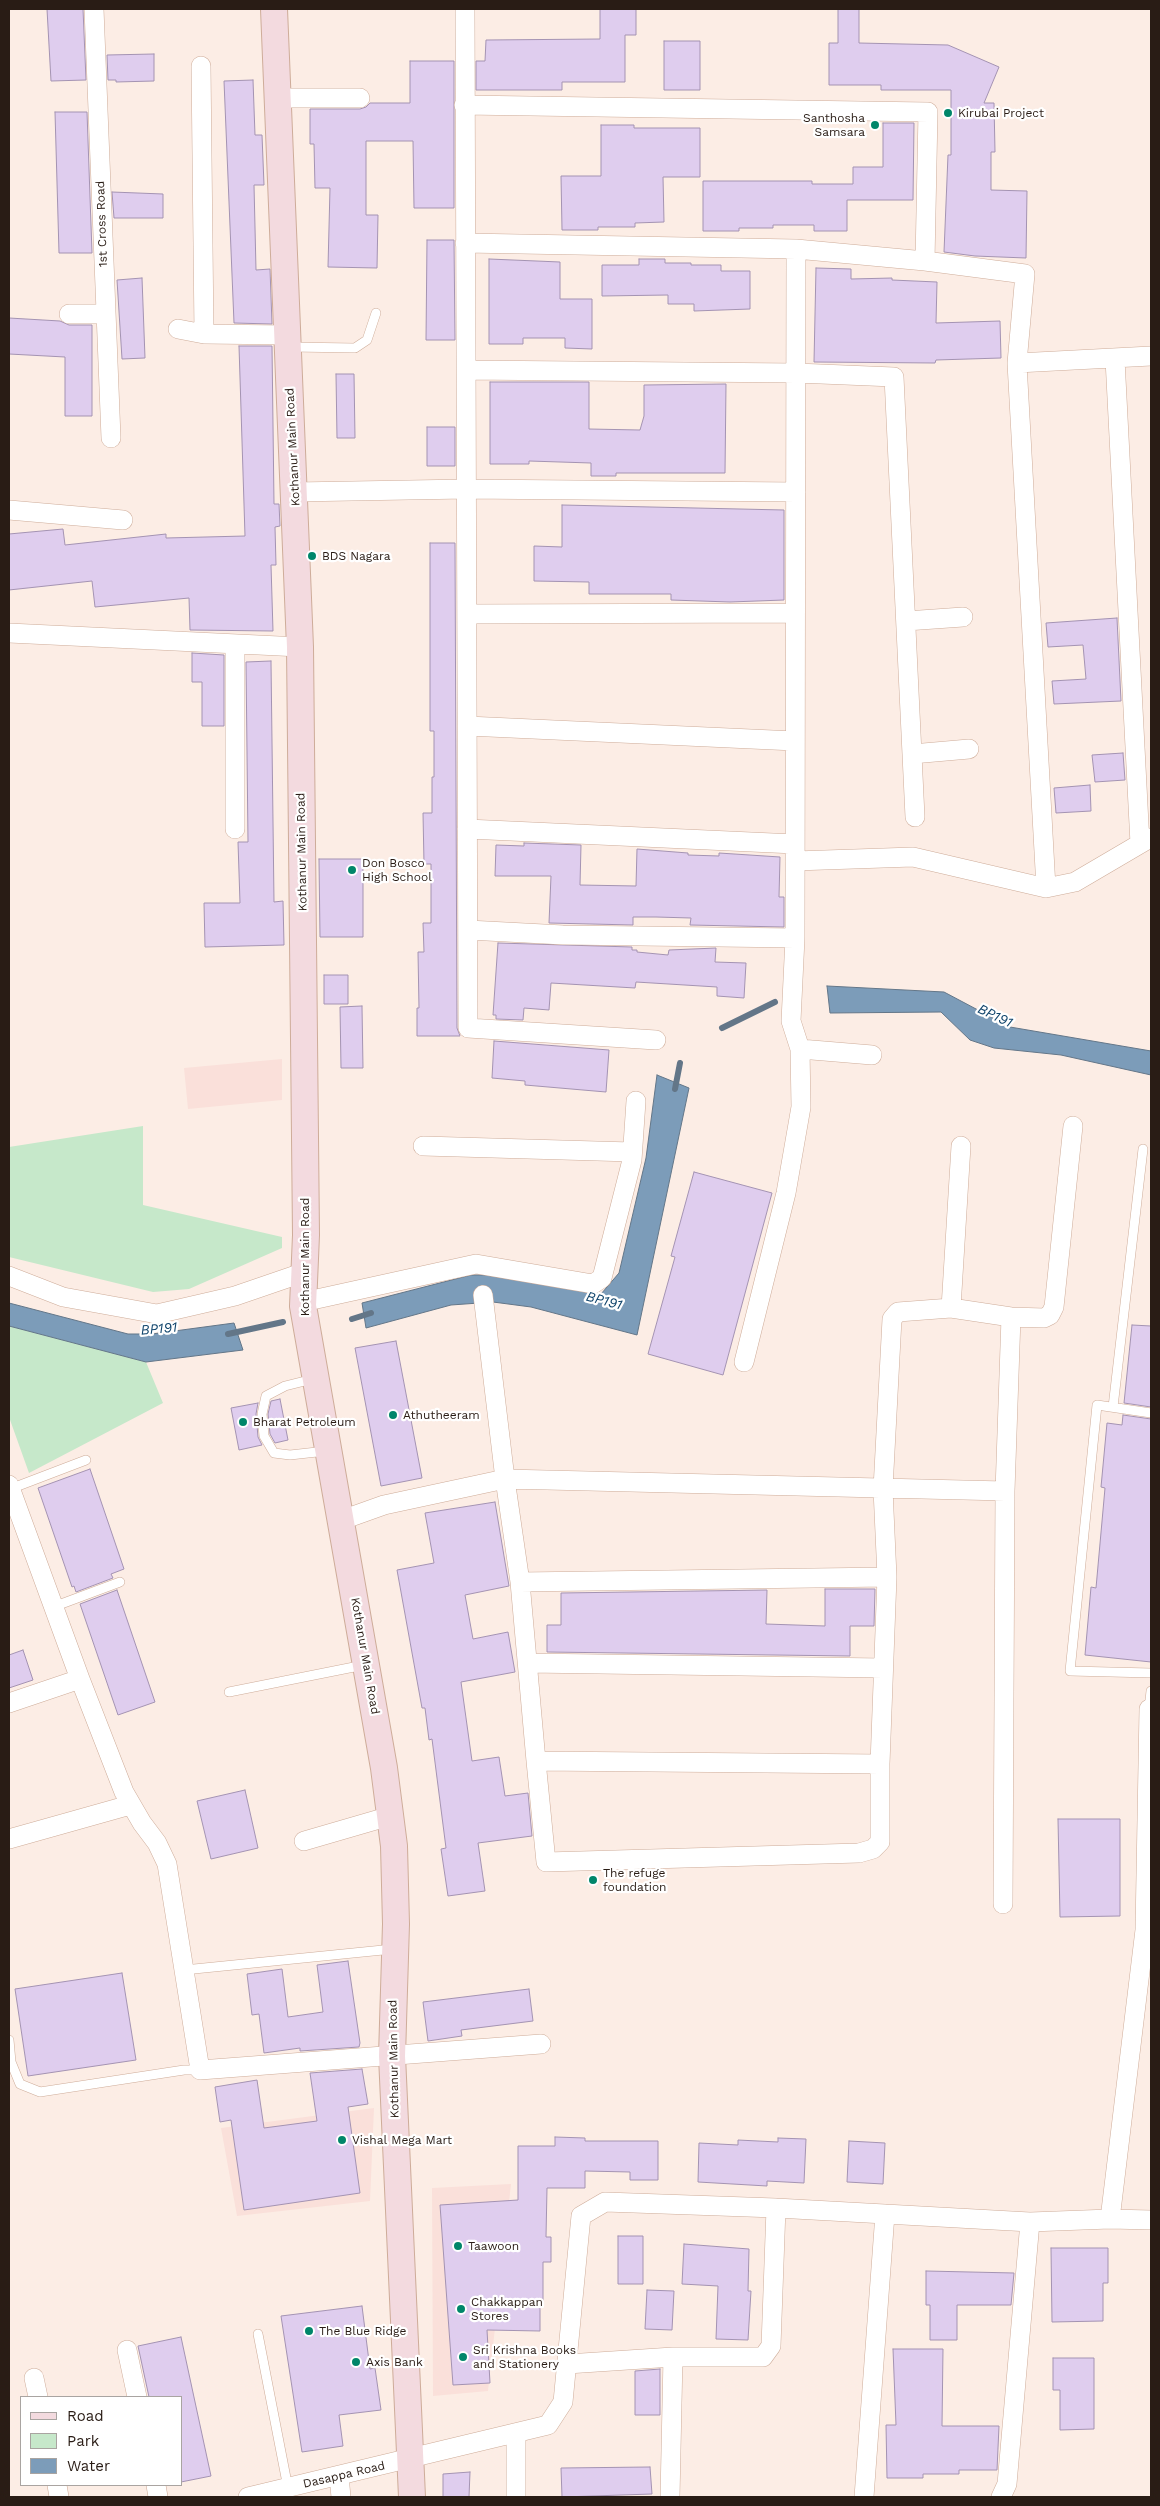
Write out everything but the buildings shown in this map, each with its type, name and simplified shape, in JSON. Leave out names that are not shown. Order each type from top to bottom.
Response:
[{"type":"main road","name":"Kothanur Main Road","points":[[274,9],[300,647],[305,1272],[303,1302],[367,1665],[390,1816],[394,1855],[395,1949],[392,2056],[412,2497]]},
{"type":"street","name":"1st Cross Road","points":[[94,9],[111,438]]},
{"type":"street","points":[[465,9],[468,1028],[656,1040]]},
{"type":"street","points":[[201,66],[204,334]]},
{"type":"street","points":[[277,98],[360,98]]},
{"type":"street","points":[[464,105],[928,112],[925,261]]},
{"type":"street","points":[[465,243],[796,249],[925,261],[1026,274],[1017,363],[1046,888]]},
{"type":"street","points":[[744,1362],[786,1193],[801,1107],[800,1049],[792,1021],[795,938],[796,249]]},
{"type":"street","points":[[69,314],[106,314]]},
{"type":"street","points":[[178,330],[288,341]]},
{"type":"street","points":[[1017,363],[1151,356]]},
{"type":"street","points":[[467,829],[795,852],[913,857],[1046,888],[1075,882],[1146,841],[1115,359]]},
{"type":"street","points":[[466,370],[796,373],[894,377],[916,817]]},
{"type":"street","points":[[295,492],[466,489],[796,492]]},
{"type":"street","points":[[9,510],[123,520]]},
{"type":"street","points":[[467,614],[795,613]]},
{"type":"street","points":[[906,621],[963,617]]},
{"type":"street","points":[[9,633],[235,646],[300,647]]},
{"type":"street","points":[[235,646],[236,829]]},
{"type":"street","points":[[467,726],[795,741]]},
{"type":"street","points":[[912,754],[970,749]]},
{"type":"street","points":[[468,930],[563,935],[795,938]]},
{"type":"street","points":[[800,1049],[872,1055]]},
{"type":"street","points":[[303,1302],[476,1264],[593,1284],[602,1278],[632,1152],[636,1102]]},
{"type":"street","points":[[483,1295],[505,1480],[520,1582],[546,1862],[859,1853],[873,1850],[880,1842],[880,1764],[887,1577],[883,1489],[892,1319],[898,1312],[951,1308],[1011,1317],[1044,1318],[1050,1315],[1054,1307],[1073,1126]]},
{"type":"street","points":[[423,1146],[632,1152]]},
{"type":"street","points":[[951,1308],[961,1146]]},
{"type":"street","points":[[9,1276],[63,1298],[157,1314],[235,1296],[305,1272]]},
{"type":"street","points":[[1002,1904],[1005,1491],[1011,1317]]},
{"type":"street","points":[[342,1520],[384,1505],[505,1480],[1005,1491]]},
{"type":"street","points":[[10,1487],[80,1680],[130,1805],[157,1843],[167,1864],[200,2070],[541,2044]]},
{"type":"street","points":[[520,1582],[887,1577]]},
{"type":"street","points":[[528,1663],[883,1668]]},
{"type":"street","points":[[9,1703],[80,1680]]},
{"type":"street","points":[[1110,2219],[1148,1930],[1150,1700]]},
{"type":"street","points":[[536,1761],[880,1764]]},
{"type":"street","points":[[9,1839],[130,1805]]},
{"type":"street","points":[[304,1841],[390,1816]]},
{"type":"street","name":"Dasappa Road","points":[[248,2497],[410,2460],[548,2425],[563,2402],[581,2216],[592,2207],[604,2202],[776,2208],[1030,2222],[1110,2219],[1151,2220]]},
{"type":"street","points":[[567,2364],[673,2357],[763,2357],[771,2346],[776,2208]]},
{"type":"street","points":[[864,2497],[885,2214]]},
{"type":"street","points":[[1001,2497],[1008,2484],[1030,2222]]},
{"type":"street","points":[[127,2350],[137,2396]]},
{"type":"street","points":[[670,2497],[673,2357]]},
{"type":"street","points":[[34,2378],[38,2396]]},
{"type":"street","points":[[516,2433],[516,2497]]},
{"type":"street","points":[[339,2476],[341,2497]]},
{"type":"lane","points":[[288,341],[355,348],[367,340],[376,313]]},
{"type":"lane","points":[[1113,1407],[1143,1150]]},
{"type":"lane","points":[[315,1378],[285,1386],[266,1396],[262,1414],[264,1436],[274,1452],[290,1455],[329,1451]]},
{"type":"lane","points":[[1151,1413],[1097,1405],[1070,1671],[1151,1673]]},
{"type":"lane","points":[[10,1487],[86,1460]]},
{"type":"lane","points":[[53,1607],[120,1582]]},
{"type":"lane","points":[[229,1692],[367,1665]]},
{"type":"lane","points":[[184,1970],[395,1949]]},
{"type":"lane","points":[[9,2040],[11,2062],[20,2084],[40,2092],[184,2070],[200,2070]]},
{"type":"lane","points":[[258,2334],[288,2488]]},
{"type":"shaded area","points":[[282,1059],[282,1100],[188,1109],[184,1068]]},
{"type":"shaded area","points":[[374,2108],[370,2201],[237,2216],[221,2128]]},
{"type":"shaded area","points":[[511,2184],[488,2391],[433,2396],[432,2188]]},
{"type":"green space","points":[[143,1126],[143,1205],[282,1237],[282,1248],[189,1289],[153,1292],[9,1257],[9,1147]]},
{"type":"green space","points":[[9,1326],[146,1362],[163,1403],[29,1473],[9,1417]]},
{"type":"water","points":[[827,986],[944,992],[1010,1027],[1151,1051],[1151,1075],[1061,1055],[994,1048],[970,1040],[941,1012],[830,1013]]},
{"type":"water","points":[[657,1075],[689,1088],[637,1335],[531,1307],[493,1302],[451,1305],[366,1328],[362,1303],[471,1275],[486,1275],[601,1294],[619,1273],[646,1158]]},
{"type":"water","points":[[9,1303],[128,1334],[152,1334],[234,1323],[243,1350],[146,1362],[9,1326]]},
{"type":"waterway","name":"BP191","points":[[722,1028],[775,1002]]},
{"type":"waterway","name":"BP191","points":[[675,1089],[680,1063]]},
{"type":"waterway","name":"BP191","points":[[352,1319],[371,1313]]},
{"type":"waterway","name":"BP191","points":[[228,1334],[283,1322]]},
{"type":"place","name":"Kirubai Project","points":[[948,113]]},
{"type":"place","name":"Santhosha Samsara","points":[[875,125]]},
{"type":"place","name":"BDS Nagara","points":[[312,556]]},
{"type":"place","name":"Don Bosco High School","points":[[352,870]]},
{"type":"place","name":"Athutheeram","points":[[393,1415]]},
{"type":"place","name":"Bharat Petroleum","points":[[243,1422]]},
{"type":"place","name":"The refuge foundation","points":[[593,1880]]},
{"type":"place","name":"Vishal Mega Mart","points":[[342,2140]]},
{"type":"place","name":"Taawoon","points":[[458,2246]]},
{"type":"place","name":"Chakkappan Stores","points":[[461,2309]]},
{"type":"place","name":"The Blue Ridge","points":[[309,2331]]},
{"type":"place","name":"Sri Krishna Books and Stationery","points":[[463,2357]]},
{"type":"place","name":"Axis Bank","points":[[356,2362]]}]
